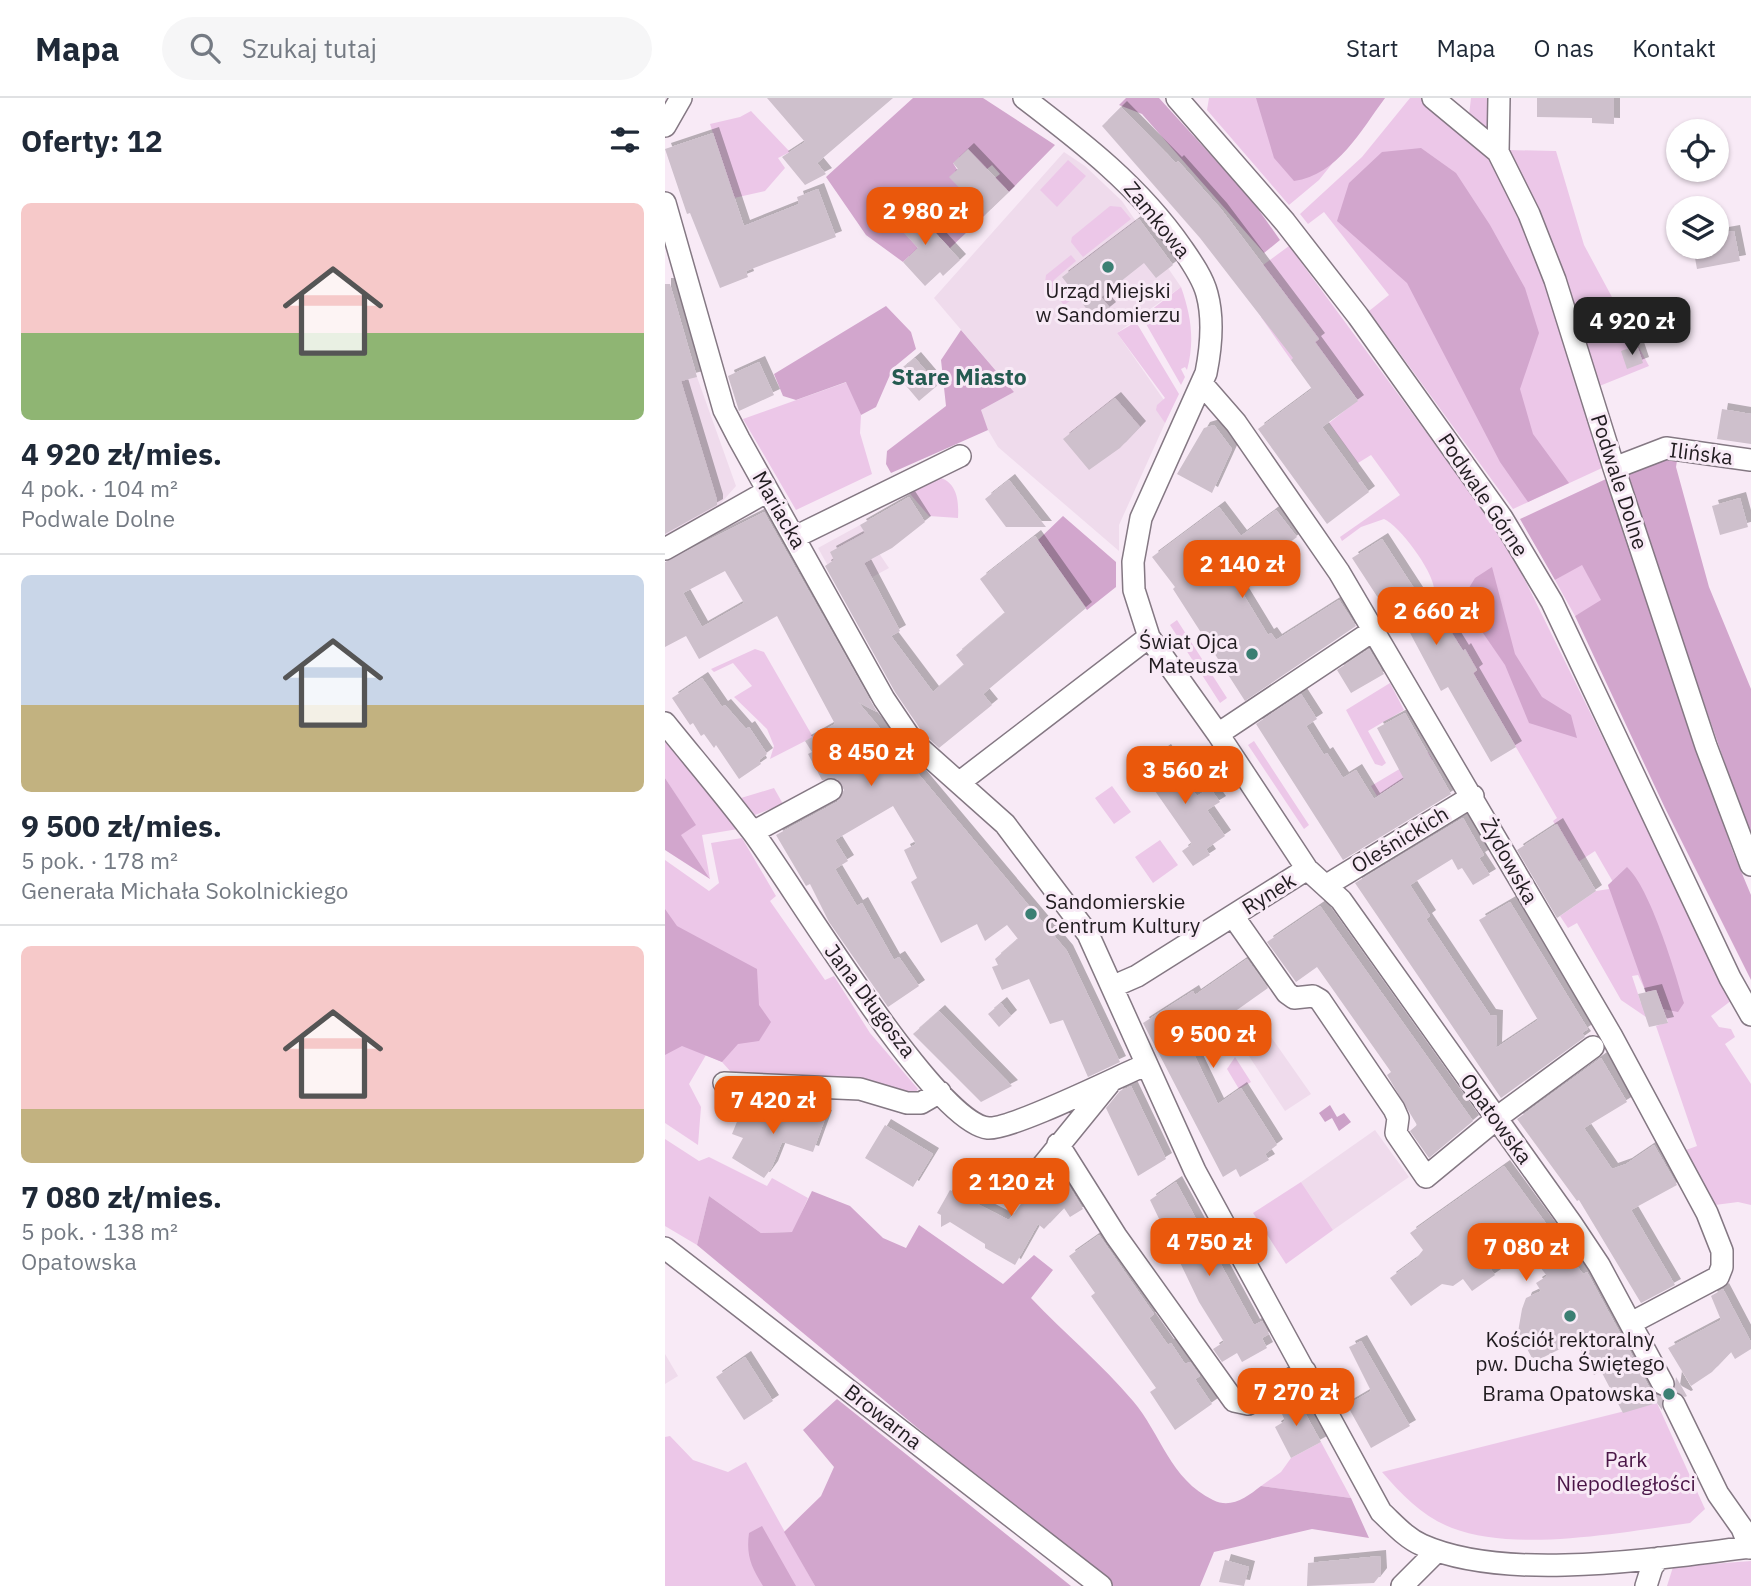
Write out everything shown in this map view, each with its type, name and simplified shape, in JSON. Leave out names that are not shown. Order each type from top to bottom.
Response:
[{"type":"street","points":[[665,126],[681,98]]},
{"type":"street","name":"Zamkowa","points":[[1024,98],[1120,174],[1147,203],[1191,260],[1207,291],[1211,349],[1202,384],[1141,518],[1136,536],[1134,590],[1149,637]]},
{"type":"street","name":"Podwale Górne","points":[[1177,98],[1286,222],[1358,316],[1502,518],[1552,602],[1730,978],[1751,1015]]},
{"type":"street","points":[[1433,98],[1498,152]]},
{"type":"street","name":"Podwale Dolne","points":[[1499,98],[1498,152],[1529,214],[1555,279],[1613,468],[1702,733],[1751,865]]},
{"type":"street","name":"Mariacka","points":[[665,203],[724,410],[884,699],[913,742],[960,782]]},
{"type":"street","name":"Żydowska","points":[[1202,384],[1244,434],[1329,556],[1472,796],[1697,1191],[1722,1251],[1722,1267],[1718,1277],[1631,1323]]},
{"type":"street","name":"Ilińska","points":[[1613,468],[1648,452],[1666,448],[1751,460]]},
{"type":"street","points":[[795,537],[960,456]]},
{"type":"street","points":[[665,549],[768,491]]},
{"type":"street","points":[[1218,734],[1374,630]]},
{"type":"street","points":[[1149,637],[960,782],[1005,824],[1087,934],[1114,986],[1145,1065],[1195,1171],[1381,1512],[1406,1535],[1437,1551],[1471,1561],[1509,1564],[1659,1558],[1751,1548],[1742,1528],[1718,1493],[1674,1404]]},
{"type":"street","name":"Rynek","points":[[1114,986],[1137,976],[1307,869],[1218,734],[1149,637]]},
{"type":"street","name":"Jana Długosza","points":[[665,723],[753,832],[882,1023],[940,1092],[975,1124],[999,1128],[1145,1065]]},
{"type":"street","points":[[753,832],[831,790]]},
{"type":"street","name":"Oleśnickich","points":[[1327,885],[1472,796]]},
{"type":"street","name":"Opatowska","points":[[1307,869],[1342,900],[1599,1265],[1663,1384]]},
{"type":"street","points":[[1233,916],[1287,993],[1294,998],[1313,996],[1319,1000],[1394,1109],[1398,1118],[1396,1133],[1426,1177],[1496,1119],[1593,1047]]},
{"type":"street","points":[[1022,1191],[1114,1078]]},
{"type":"street","points":[[724,1083],[860,1089],[907,1102],[921,1103],[940,1092]]},
{"type":"street","points":[[1058,1144],[1116,1236],[1234,1401],[1248,1404],[1305,1371]]},
{"type":"street","name":"Browarna","points":[[665,1248],[1101,1586]]},
{"type":"street","points":[[1402,1586],[1437,1551]]},
{"type":"street","points":[[1646,1586],[1652,1567],[1659,1558]]},
{"type":"shaded area","points":[[913,98],[983,98],[1055,145],[1009,192],[995,178],[1000,174],[992,165],[987,169],[953,163],[985,215],[950,248],[909,204],[893,220],[918,248],[903,262],[866,235],[826,177]]},
{"type":"shaded area","points":[[1126,98],[1159,98],[1251,199],[1280,240],[1264,253],[1142,114],[1119,105]]},
{"type":"shaded area","points":[[1256,98],[1385,98],[1336,161],[1310,177],[1294,181],[1274,158]]},
{"type":"shaded area","points":[[1421,148],[1456,173],[1490,225],[1525,288],[1539,333],[1520,389],[1533,434],[1569,483],[1528,502],[1500,462],[1407,283],[1337,221],[1349,183],[1382,152]]},
{"type":"shaded area","points":[[1064,152],[1085,166],[1122,201],[1181,287],[1117,333],[1171,410],[1119,525],[1119,551],[998,447],[982,420],[981,410],[1014,392],[934,298]]},
{"type":"shaded area","points":[[665,306],[697,377],[736,486],[714,511],[665,536]]},
{"type":"shaded area","points":[[886,306],[911,332],[916,349],[893,368],[876,407],[861,415],[846,382],[796,400],[783,396],[774,374]]},
{"type":"shaded area","points":[[961,330],[1014,392],[981,410],[988,430],[891,473],[886,464],[887,451],[946,406],[941,360]]},
{"type":"shaded area","points":[[1678,454],[1676,467],[1709,587],[1751,689],[1751,838],[1624,473]]},
{"type":"shaded area","points":[[1606,479],[1733,852],[1751,895],[1751,980],[1665,808],[1575,616],[1601,600],[1582,565],[1555,580],[1520,519]]},
{"type":"shaded area","points":[[1063,516],[1116,562],[1116,587],[1087,610],[1038,540]]},
{"type":"shaded area","points":[[860,525],[889,568],[843,593],[818,548]]},
{"type":"shaded area","points":[[1492,567],[1515,654],[1542,697],[1571,715],[1577,738],[1529,723],[1505,665],[1461,601],[1475,578]]},
{"type":"shaded area","points":[[665,778],[696,825],[681,835],[710,879],[665,850]]},
{"type":"shaded area","points":[[1627,867],[1636,878],[1653,911],[1668,951],[1684,1003],[1678,1012],[1663,1009],[1656,990],[1646,992],[1608,885]]},
{"type":"shaded area","points":[[665,909],[677,926],[757,969],[759,1005],[771,1022],[759,1041],[738,1044],[722,1062],[682,1046],[665,1055]]},
{"type":"shaded area","points":[[1269,1034],[1311,1094],[1285,1111],[1245,1050]]},
{"type":"shaded area","points":[[1330,1105],[1337,1117],[1344,1113],[1351,1122],[1339,1131],[1332,1118],[1325,1122],[1319,1113]]},
{"type":"shaded area","points":[[1375,1130],[1409,1177],[1333,1230],[1301,1182]]},
{"type":"shaded area","points":[[812,1191],[850,1206],[883,1238],[906,1248],[919,1225],[1003,1284],[1034,1255],[1053,1270],[1031,1298],[1133,1401],[1176,1468],[1198,1491],[1213,1500],[1226,1503],[1244,1498],[1261,1486],[1351,1498],[1369,1538],[1312,1529],[1214,1552],[1200,1586],[1108,1586],[697,1245],[709,1196],[761,1233],[792,1232]]},
{"type":"shaded area","points":[[665,1354],[678,1376],[665,1384]]},
{"type":"shaded area","points":[[837,1399],[1071,1586],[815,1586],[784,1532],[821,1496],[834,1467],[803,1430]]},
{"type":"shaded area","points":[[762,1526],[796,1586],[763,1586],[759,1579],[750,1561],[748,1541],[749,1533]]},
{"type":"green space","points":[[1209,98],[1385,98],[1319,180],[1289,205],[1207,110]]},
{"type":"green space","points":[[1410,98],[1422,98],[1490,159],[1525,226],[1558,320],[1602,468],[1513,509],[1369,311],[1389,295],[1324,212],[1308,224],[1300,214],[1362,157]]},
{"type":"green space","points":[[1471,98],[1489,98],[1487,131],[1469,115]]},
{"type":"green space","points":[[751,111],[790,152],[778,158],[785,168],[765,191],[734,198],[710,124],[740,117]]},
{"type":"green space","points":[[1508,150],[1556,151],[1584,245],[1649,366],[1597,387]]},
{"type":"green space","points":[[1068,160],[1086,176],[1057,207],[1040,190]]},
{"type":"green space","points":[[1110,206],[1121,207],[1131,219],[1083,257],[1071,242],[1072,237]]},
{"type":"green space","points":[[1289,246],[1487,515],[1511,552],[1732,1000],[1711,1016],[1719,1027],[1731,1029],[1735,1037],[1725,1044],[1751,1084],[1751,1205],[1738,1202],[1715,1205],[1686,1150],[1697,1146],[1656,1026],[1668,1022],[1656,990],[1646,992],[1638,975],[1632,976],[1641,1003],[1652,1000],[1657,1015],[1646,1017],[1621,1000],[1577,923],[1568,928],[1560,916],[1596,891],[1609,889],[1608,885],[1613,882],[1595,851],[1578,862],[1553,821],[1557,818],[1473,673],[1477,670],[1450,632],[1467,621],[1453,598],[1434,588],[1428,571],[1414,549],[1391,523],[1384,519],[1361,527],[1342,541],[1340,537],[1400,495],[1371,455],[1358,463],[1329,423],[1358,400],[1315,343],[1291,360],[1261,317],[1287,297],[1263,265]]},
{"type":"green space","points":[[1071,255],[1076,261],[1054,280],[1063,290],[1069,286],[1077,296],[1064,305],[1045,283],[1046,275]]},
{"type":"green space","points":[[1181,287],[1191,338],[1187,370],[1185,367],[1181,369],[1185,377],[1181,385],[1142,317]]},
{"type":"green space","points":[[1136,322],[1179,394],[1165,423],[1156,410],[1157,405],[1165,398],[1117,333]]},
{"type":"green space","points":[[847,382],[861,415],[860,433],[872,474],[796,510],[743,419]]},
{"type":"green space","points":[[938,477],[953,487],[958,518],[929,516],[909,492]]},
{"type":"green space","points":[[1582,564],[1602,601],[1575,616],[1555,580]]},
{"type":"green space","points":[[1177,620],[1227,698],[1220,703],[1170,625]]},
{"type":"green space","points":[[755,649],[764,652],[813,737],[770,759],[774,746],[767,729],[734,697],[752,686],[733,663],[714,672],[711,669]]},
{"type":"green space","points":[[1390,683],[1404,710],[1368,731],[1386,763],[1382,766],[1375,764],[1346,710]]},
{"type":"green space","points":[[1254,741],[1309,825],[1304,829],[1248,745]]},
{"type":"green space","points":[[665,742],[738,829],[702,835],[710,879],[680,834],[695,825],[665,778]]},
{"type":"green space","points":[[1428,752],[1433,760],[1377,796],[1371,786]]},
{"type":"green space","points":[[1112,786],[1131,812],[1114,824],[1095,798]]},
{"type":"green space","points":[[774,788],[783,804],[755,815],[741,798]]},
{"type":"green space","points":[[742,838],[776,896],[770,901],[825,980],[834,976],[870,1033],[918,1089],[915,1093],[853,1079],[731,1072],[722,1062],[706,1055],[689,1084],[701,1107],[698,1145],[665,1123],[665,860],[709,891],[719,883],[711,843]]},
{"type":"green space","points":[[1160,840],[1178,865],[1153,883],[1135,857]]},
{"type":"green space","points":[[1235,1057],[1251,1082],[1239,1089],[1227,1069]]},
{"type":"green space","points":[[665,1139],[699,1161],[709,1157],[767,1186],[772,1178],[808,1198],[793,1232],[761,1233],[709,1196],[697,1245],[665,1226]]},
{"type":"green space","points":[[1301,1182],[1333,1230],[1286,1264],[1253,1213]]},
{"type":"green space","name":"Park Niepodległości","points":[[1657,1403],[1705,1509],[1690,1523],[1602,1535],[1538,1540],[1478,1535],[1452,1528],[1422,1512],[1382,1472]]},
{"type":"green space","points":[[670,1436],[693,1460],[728,1472],[746,1462],[815,1586],[665,1586],[665,1437]]},
{"type":"green space","points":[[1321,1442],[1351,1498],[1261,1486],[1281,1472],[1291,1458]]},
{"type":"green space","points":[[1751,1561],[1751,1586],[1667,1586],[1673,1567]]},
{"type":"building","points":[[767,98],[893,98],[817,163],[826,174],[805,185],[782,157],[805,142]]},
{"type":"building","points":[[1537,98],[1614,98],[1614,124],[1592,123],[1592,118],[1537,117]]},
{"type":"building","points":[[1121,107],[1176,163],[1178,161],[1221,209],[1319,339],[1315,342],[1358,401],[1322,427],[1369,492],[1327,524],[1258,429],[1312,389],[1291,360],[1293,358],[1200,238],[1102,126]]},
{"type":"building","points":[[713,133],[744,226],[799,204],[797,197],[818,189],[836,237],[746,271],[748,277],[720,288],[690,213],[687,214],[665,149]]},
{"type":"building","points":[[968,149],[1009,192],[985,215],[949,177],[958,169],[953,163]]},
{"type":"building","points":[[909,204],[960,260],[943,276],[940,272],[925,286],[903,262],[918,248],[892,220]]},
{"type":"building","name":"Urząd Miejski w Sandomierzu","points":[[1139,219],[1173,265],[1156,278],[1144,263],[1101,297],[1110,308],[1095,320],[1062,277]]},
{"type":"building","points":[[1734,231],[1740,261],[1697,269],[1695,259],[1729,259],[1729,232]]},
{"type":"building","points":[[665,284],[670,284],[697,377],[681,381],[717,505],[665,534]]},
{"type":"building","points":[[1637,345],[1643,363],[1627,369],[1621,351]]},
{"type":"building","points":[[915,358],[938,385],[919,401],[896,374]]},
{"type":"building","points":[[759,362],[774,395],[739,411],[728,376]]},
{"type":"building","points":[[1115,398],[1140,427],[1120,448],[1089,470],[1063,439]]},
{"type":"building","points":[[1722,409],[1751,414],[1751,444],[1717,439]]},
{"type":"building","points":[[1214,425],[1232,449],[1212,493],[1177,474],[1204,428]]},
{"type":"building","points":[[1009,480],[1046,527],[1006,527],[985,499]]},
{"type":"building","points":[[909,497],[925,522],[892,548],[864,563],[900,631],[891,636],[933,692],[964,665],[956,655],[1005,613],[980,579],[1035,536],[1086,608],[983,694],[992,705],[939,748],[923,733],[895,692],[825,566],[834,560],[830,552],[865,533],[860,525]]},
{"type":"building","points":[[1740,498],[1748,527],[1720,535],[1712,506]]},
{"type":"building","points":[[1219,507],[1241,536],[1276,510],[1297,537],[1237,584],[1268,635],[1271,633],[1276,640],[1339,600],[1356,626],[1245,701],[1173,589],[1175,587],[1152,557]]},
{"type":"building","points":[[764,512],[877,712],[858,702],[1067,951],[1120,1062],[1088,1077],[1063,1020],[1050,1024],[1029,979],[1002,990],[992,967],[998,965],[995,959],[1018,939],[1007,925],[985,941],[977,924],[941,943],[911,882],[917,878],[904,850],[916,844],[893,806],[835,840],[848,861],[835,869],[857,906],[862,903],[894,960],[899,957],[919,986],[888,1007],[829,922],[810,884],[806,886],[776,835],[837,802],[844,790],[837,779],[822,780],[808,754],[812,752],[805,741],[835,724],[777,616],[699,659],[686,636],[665,647],[665,562]],"holes":[[[725,571],[744,603],[702,627],[683,593]]]},
{"type":"building","points":[[1382,539],[1430,613],[1437,609],[1463,651],[1465,649],[1477,670],[1473,673],[1516,747],[1491,762],[1448,687],[1441,691],[1393,601],[1384,607],[1352,558]]},
{"type":"building","points":[[1369,649],[1384,674],[1351,693],[1337,670]]},
{"type":"building","points":[[702,678],[722,707],[725,705],[746,729],[749,727],[767,754],[759,760],[761,764],[739,779],[716,745],[714,748],[704,734],[701,736],[693,723],[690,725],[672,698]]},
{"type":"building","points":[[1301,694],[1317,719],[1306,726],[1324,755],[1327,753],[1343,778],[1356,770],[1374,799],[1404,779],[1377,728],[1405,713],[1451,794],[1343,860],[1256,724]]},
{"type":"building","points":[[1165,750],[1197,796],[1210,788],[1220,802],[1207,810],[1225,836],[1206,849],[1210,855],[1193,866],[1182,851],[1192,844],[1139,768]]},
{"type":"building","points":[[1463,818],[1484,855],[1479,858],[1490,875],[1473,885],[1462,868],[1458,870],[1452,859],[1410,885],[1430,916],[1426,919],[1490,1015],[1497,1016],[1496,1048],[1538,1020],[1479,920],[1510,902],[1588,1029],[1582,1033],[1585,1037],[1501,1098],[1355,883]]},
{"type":"building","points":[[1557,824],[1596,891],[1557,918],[1517,850]]},
{"type":"building","points":[[1320,906],[1473,1121],[1429,1158],[1410,1131],[1417,1125],[1387,1075],[1391,1072],[1317,967],[1296,982],[1267,942]]},
{"type":"building","points":[[1247,959],[1268,988],[1189,1044],[1218,1104],[1241,1088],[1277,1145],[1265,1154],[1269,1160],[1240,1177],[1236,1169],[1223,1177],[1143,1023],[1193,991],[1195,995]]},
{"type":"building","points":[[1656,990],[1668,1023],[1649,1027],[1638,994]]},
{"type":"building","points":[[1001,1003],[1011,1016],[999,1027],[988,1014]]},
{"type":"building","points":[[939,1011],[1012,1086],[981,1102],[913,1034]]},
{"type":"building","points":[[1601,1058],[1627,1102],[1584,1128],[1612,1169],[1626,1164],[1654,1145],[1677,1185],[1631,1210],[1675,1285],[1641,1303],[1579,1200],[1577,1201],[1517,1119]]},
{"type":"building","points":[[1131,1086],[1166,1159],[1138,1176],[1106,1108],[1120,1091]]},
{"type":"building","points":[[745,1102],[790,1119],[792,1112],[803,1116],[805,1109],[826,1116],[813,1152],[782,1142],[772,1167],[764,1178],[732,1158],[743,1138],[732,1134]]},
{"type":"building","points":[[885,1125],[933,1154],[913,1187],[865,1158]]},
{"type":"building","points":[[1504,1166],[1583,1274],[1587,1272],[1654,1396],[1652,1390],[1663,1397],[1662,1410],[1657,1403],[1623,1413],[1601,1371],[1594,1375],[1576,1341],[1538,1360],[1532,1358],[1518,1332],[1522,1309],[1526,1298],[1541,1291],[1536,1283],[1547,1276],[1506,1223],[1474,1246],[1495,1275],[1472,1291],[1463,1279],[1453,1286],[1442,1284],[1411,1306],[1390,1278],[1416,1259],[1423,1250],[1410,1233]]},
{"type":"building","points":[[1058,1168],[1083,1209],[1070,1217],[1064,1208],[1044,1229],[1038,1224],[1015,1265],[985,1248],[985,1244],[950,1222],[941,1227],[941,1215],[937,1213],[950,1190],[1009,1220],[1021,1204],[1032,1199]]},
{"type":"building","points":[[1176,1182],[1254,1325],[1262,1321],[1269,1334],[1262,1338],[1267,1348],[1242,1362],[1237,1353],[1222,1362],[1213,1349],[1224,1342],[1199,1302],[1150,1200]]},
{"type":"building","points":[[1099,1235],[1154,1314],[1149,1318],[1168,1345],[1171,1343],[1185,1364],[1190,1362],[1200,1376],[1195,1379],[1212,1404],[1175,1430],[1150,1392],[1156,1388],[1091,1296],[1095,1293],[1069,1256]]},
{"type":"building","points":[[1723,1289],[1751,1342],[1751,1349],[1735,1359],[1731,1352],[1712,1372],[1691,1386],[1668,1348],[1721,1320],[1711,1296]]},
{"type":"building","points":[[1361,1341],[1410,1426],[1371,1448],[1347,1405],[1371,1391],[1349,1347]]},
{"type":"building","points":[[745,1357],[773,1401],[744,1420],[716,1377]]},
{"type":"building","points":[[1676,1377],[1687,1396],[1674,1391]]},
{"type":"building","points":[[1294,1393],[1321,1442],[1291,1458],[1275,1427],[1285,1421],[1282,1414],[1287,1411],[1281,1400]]},
{"type":"building","points":[[1380,1556],[1381,1574],[1374,1583],[1307,1586],[1308,1563]]},
{"type":"building","points":[[1225,1560],[1249,1567],[1244,1586],[1219,1582]]},
{"type":"place","name":"Urząd Miejski w Sandomierzu","points":[[1108,267]]},
{"type":"place","name":"Świat Ojca Mateusza","points":[[1252,654]]},
{"type":"place","name":"Sandomierskie Centrum Kultury","points":[[1031,914]]},
{"type":"place","name":"Kościół rektoralny pw. Ducha Świętego","points":[[1570,1316]]},
{"type":"place","name":"Brama Opatowska","points":[[1669,1394]]},
{"type":"district","name":"Stare Miasto","points":[[959,377]]}]
